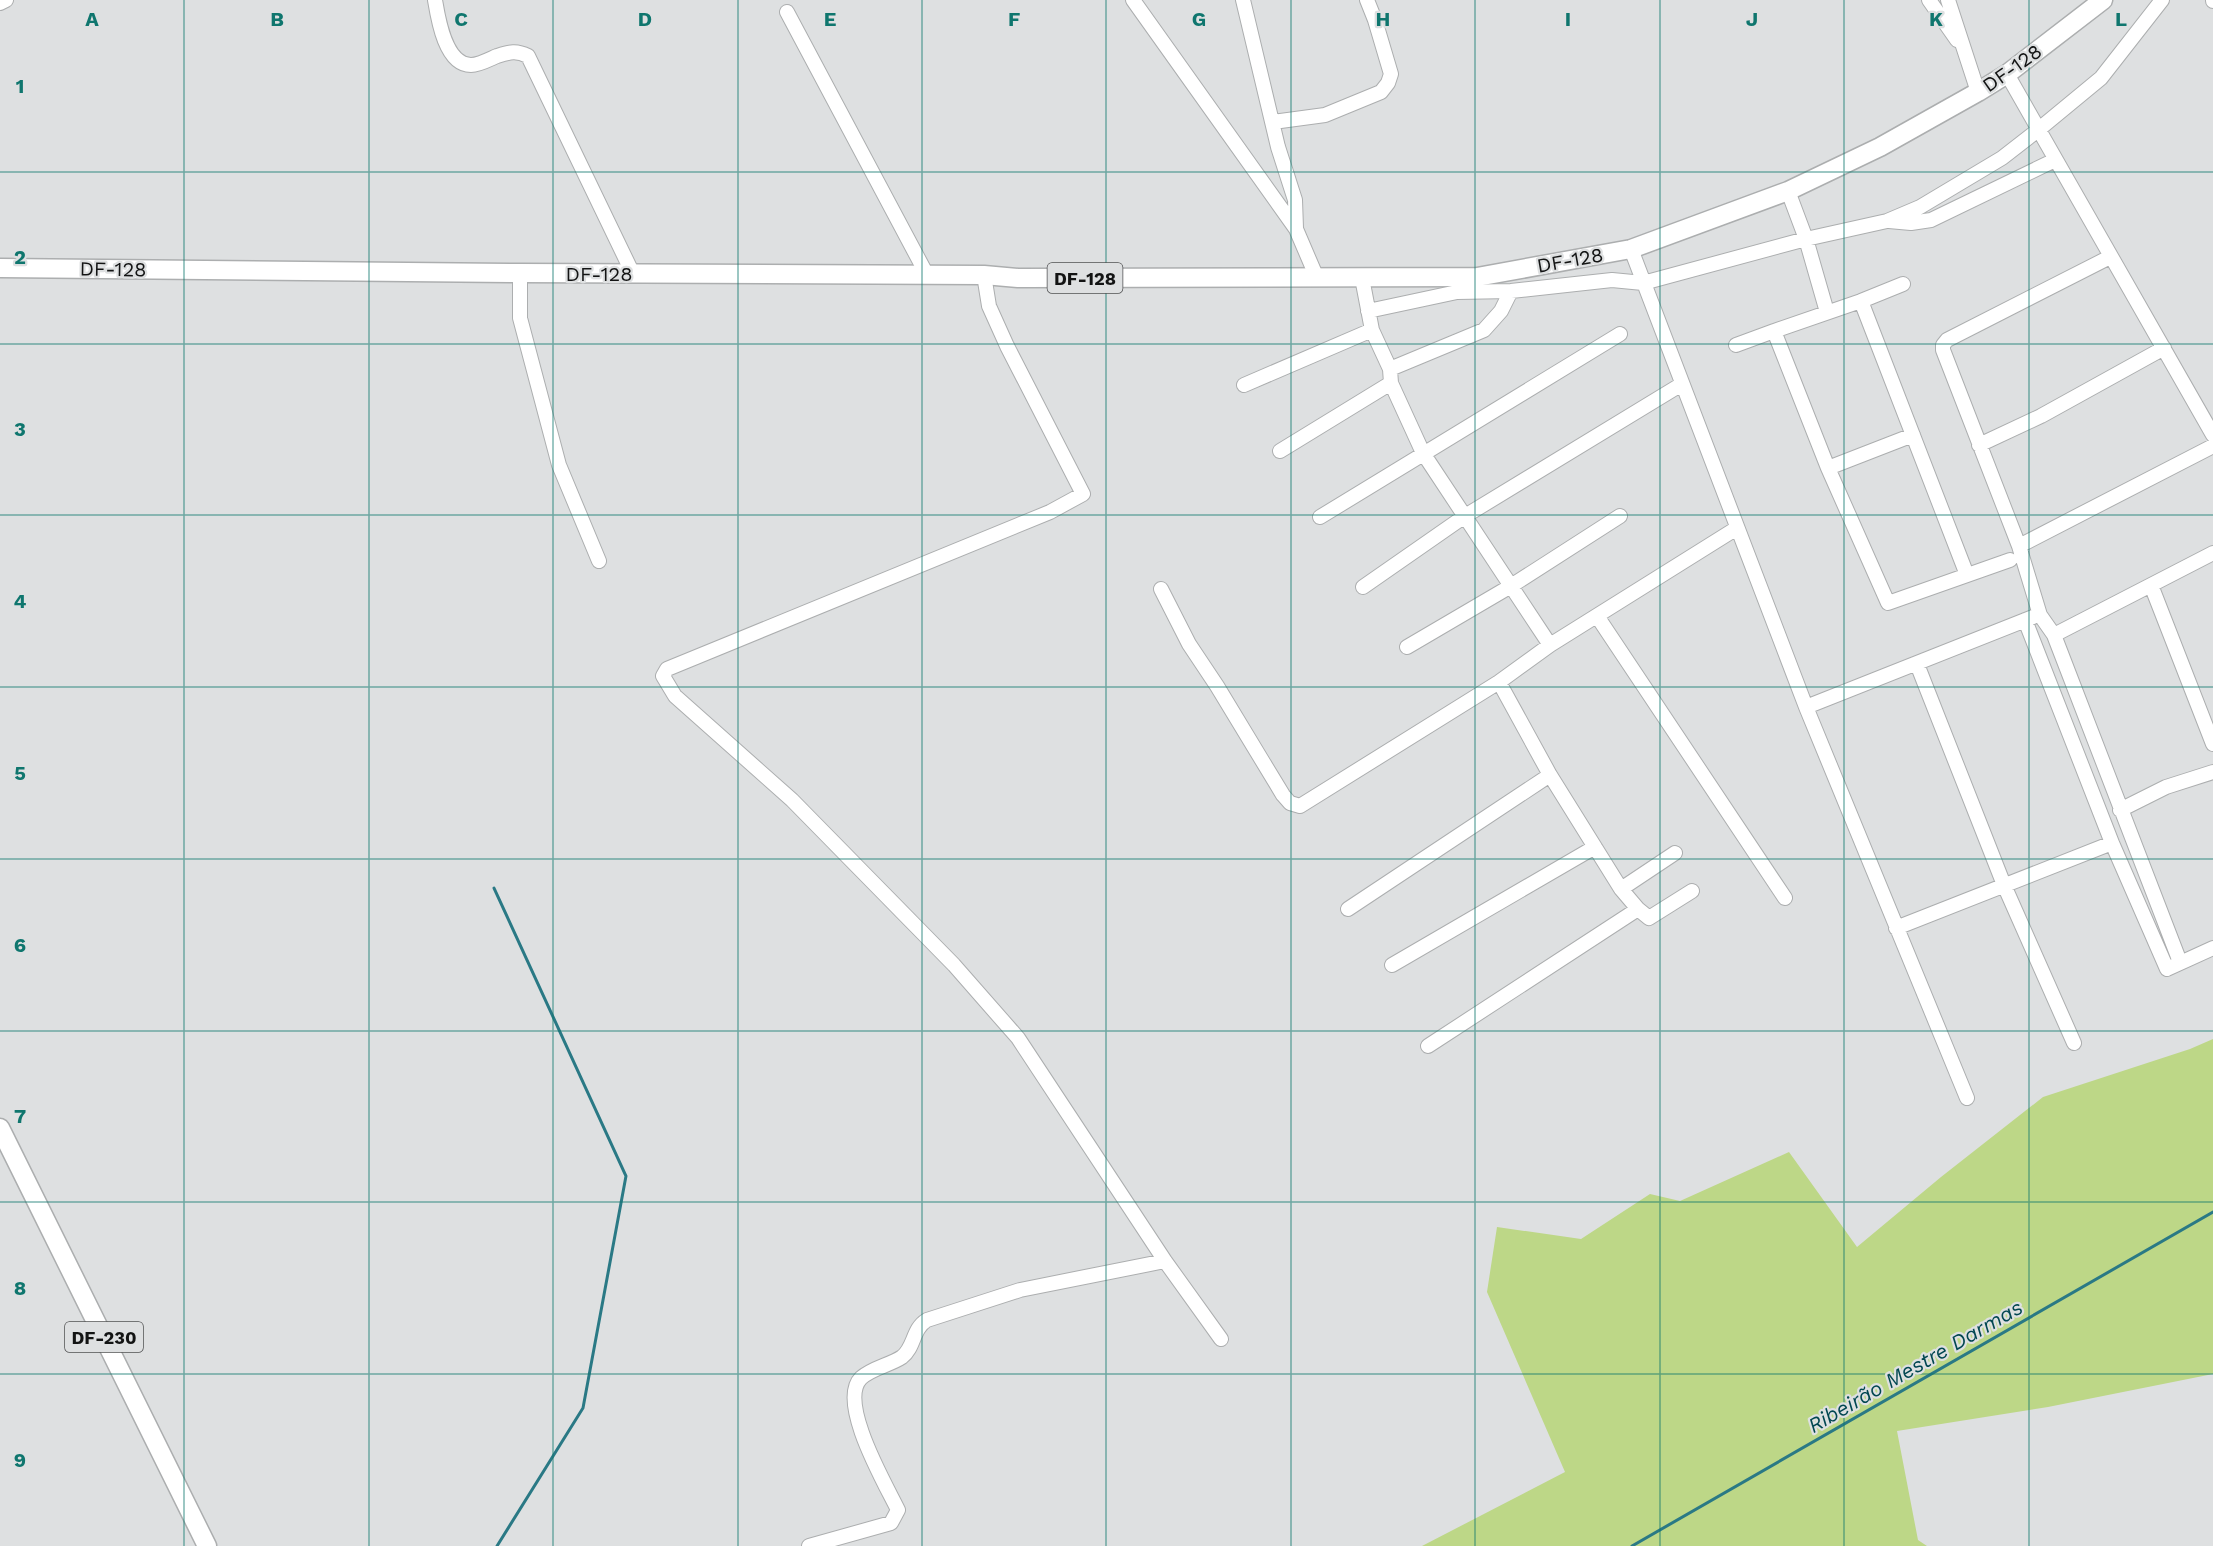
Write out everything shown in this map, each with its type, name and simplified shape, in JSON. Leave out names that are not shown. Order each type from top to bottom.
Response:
[{"type":"main road","name":"DF-128","points":[[0,268],[984,275],[1018,278],[1477,277],[1631,249],[1788,191],[1880,147],[1978,92],[2007,74],[2103,0]]},
{"type":"main road","name":"DF-230","points":[[0,1128],[207,1546]]},
{"type":"street","points":[[0,3],[6,0]]},
{"type":"street","points":[[435,0],[440,28],[452,56],[462,63],[471,65],[512,51],[528,56],[633,274]]},
{"type":"street","points":[[1133,0],[1296,229],[1317,278]]},
{"type":"street","points":[[1243,0],[1295,200],[1296,229]]},
{"type":"street","points":[[1273,122],[1325,115],[1381,92],[1388,83],[1390,74],[1376,20],[1367,0]]},
{"type":"street","points":[[1929,0],[1965,50]]},
{"type":"street","points":[[1948,0],[1978,92]]},
{"type":"street","points":[[1368,311],[1457,292],[1511,291],[1612,280],[1643,283],[1806,239],[1887,221],[1920,207],[1993,163],[2038,130],[2101,78],[2162,0]]},
{"type":"street","points":[[787,12],[927,275]]},
{"type":"street","points":[[2007,74],[2213,435]]},
{"type":"street","points":[[1887,221],[1911,223],[1931,220],[2055,160]]},
{"type":"street","points":[[1788,191],[1806,239],[1827,312]]},
{"type":"street","points":[[1631,249],[1806,707],[1967,1098]]},
{"type":"street","points":[[2110,257],[1947,340],[1943,345],[1943,350],[2019,546],[2040,615],[2054,635],[2180,962]]},
{"type":"street","points":[[520,273],[520,318],[559,465],[599,561]]},
{"type":"street","points":[[984,275],[989,306],[1006,346],[1083,494],[1050,512],[667,669],[663,676],[675,696],[792,800],[954,965],[1018,1038],[1165,1261],[1221,1340]]},
{"type":"street","points":[[1362,278],[1372,330],[1424,453],[1550,645]]},
{"type":"street","points":[[1736,345],[1903,284]]},
{"type":"street","points":[[1280,452],[1390,376],[1484,330],[1501,311],[1511,291]]},
{"type":"street","points":[[1861,301],[1967,575]]},
{"type":"street","points":[[1244,385],[1372,330]]},
{"type":"street","points":[[1774,331],[1828,468],[1888,603],[2010,560]]},
{"type":"street","points":[[1320,517],[1620,334]]},
{"type":"street","points":[[1979,445],[2041,416],[2164,348]]},
{"type":"street","points":[[1363,587],[1465,516],[1682,384]]},
{"type":"street","points":[[1828,468],[1913,435]]},
{"type":"street","points":[[2019,546],[2213,446]]},
{"type":"street","points":[[1407,647],[1511,586],[1620,516]]},
{"type":"street","points":[[1161,589],[1189,644],[1283,795],[1290,803],[1300,806],[1499,682],[1550,645],[1737,528]]},
{"type":"street","points":[[2054,635],[2213,554]]},
{"type":"street","points":[[2151,585],[2213,744]]},
{"type":"street","points":[[1806,707],[2040,615]]},
{"type":"street","points":[[1597,616],[1785,898]]},
{"type":"street","points":[[2025,620],[2112,843],[2167,969],[2213,948]]},
{"type":"street","points":[[1917,664],[2004,885],[2073,1043]]},
{"type":"street","points":[[1499,682],[1550,775],[1621,889],[1638,909],[1649,918],[1692,891]]},
{"type":"street","points":[[2120,810],[2166,787],[2213,772]]},
{"type":"street","points":[[1348,909],[1550,775]]},
{"type":"street","points":[[1896,928],[2112,843]]},
{"type":"street","points":[[1392,965],[1595,847]]},
{"type":"street","points":[[1621,889],[1675,853]]},
{"type":"street","points":[[1428,1046],[1638,909]]},
{"type":"street","points":[[809,1546],[891,1523],[896,1516],[898,1510],[859,1426],[855,1401],[856,1387],[862,1377],[902,1358],[908,1351],[919,1324],[1020,1290],[1165,1261]]},
{"type":"green space","points":[[2213,1039],[2213,1374],[2048,1407],[1897,1431],[1918,1540],[1927,1546],[1422,1546],[1565,1472],[1487,1292],[1497,1227],[1581,1239],[1650,1194],[1680,1201],[1789,1152],[1857,1247],[2043,1097],[2190,1049]]},
{"type":"waterway","points":[[494,888],[626,1176],[583,1408],[497,1546]]},
{"type":"waterway","name":"Ribeirão Mestre Darmas","points":[[1632,1546],[2213,1212]]}]
